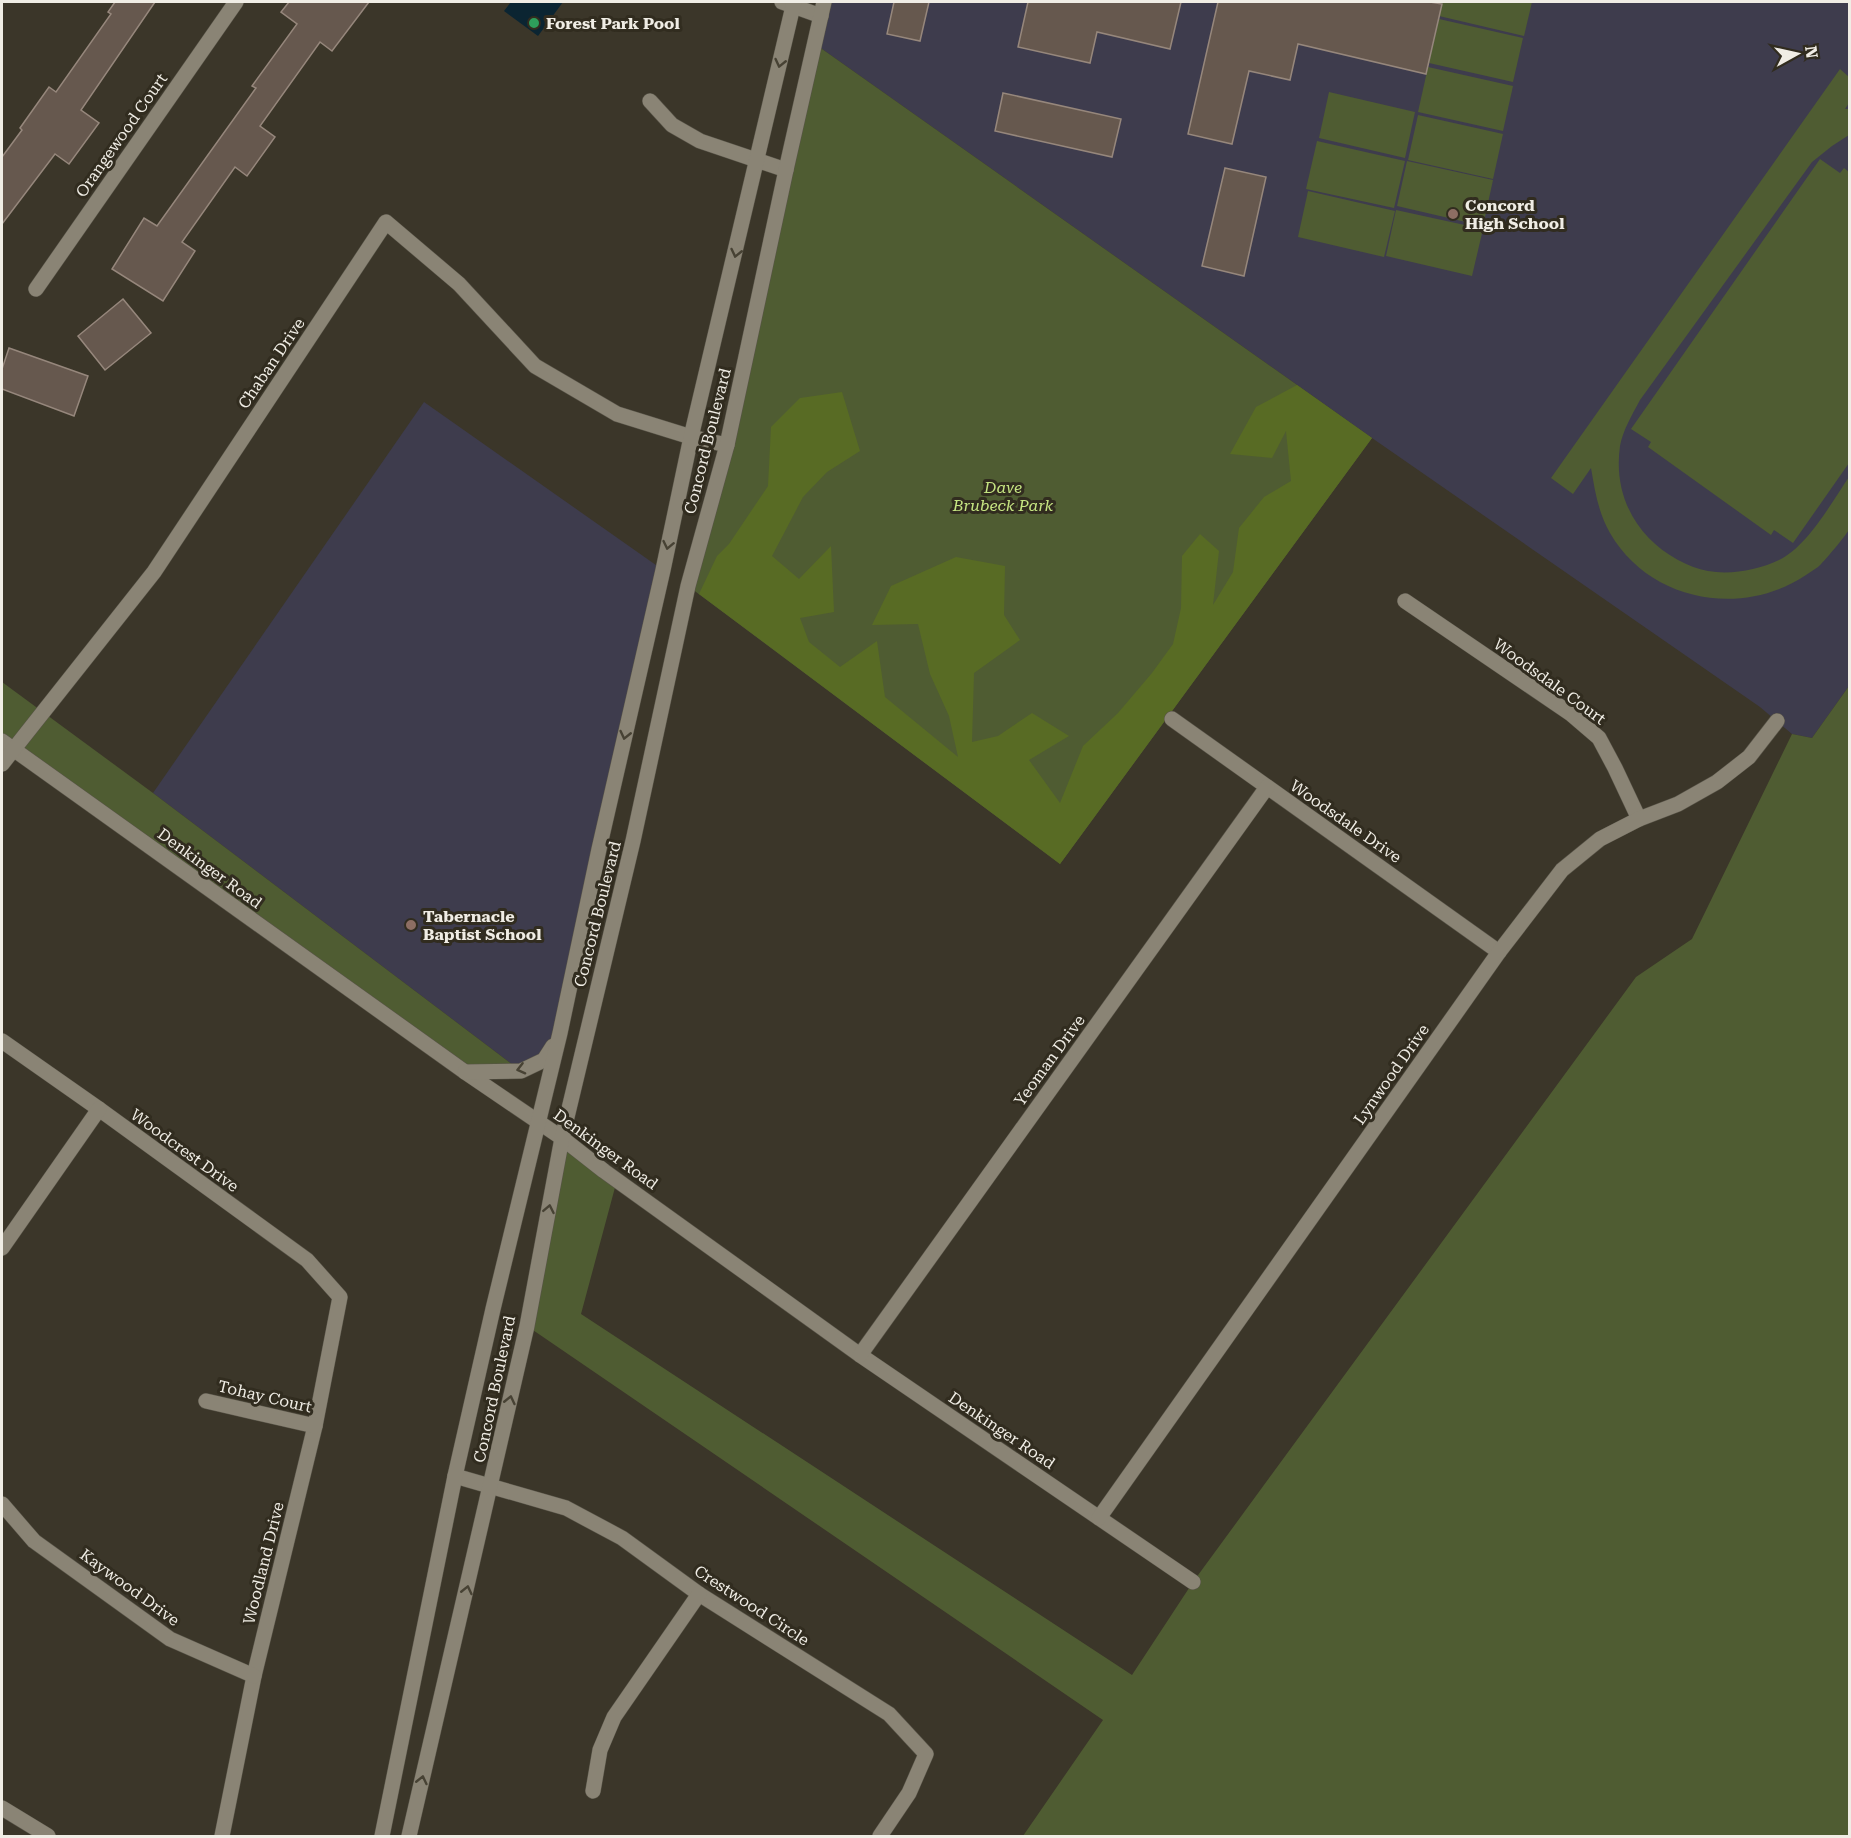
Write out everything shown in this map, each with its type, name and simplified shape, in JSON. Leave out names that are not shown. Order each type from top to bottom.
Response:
[{"type":"street","name":"Orangewood Court","points":[[36,289],[236,2]]},
{"type":"street","points":[[790,3],[822,9]]},
{"type":"street","name":"Concord Boulevard","points":[[382,1836],[455,1476],[560,1033],[691,437],[758,161],[790,3]]},
{"type":"street","name":"Concord Boulevard","points":[[409,1836],[527,1326],[562,1138],[633,841],[688,586],[727,445],[822,9]]},
{"type":"street","points":[[650,101],[672,125],[700,141],[786,170]]},
{"type":"street","name":"Chaban Drive","points":[[2,764],[7,745],[82,664],[154,572],[386,222],[459,284],[535,366],[617,414],[691,437]]},
{"type":"street","points":[[691,437],[727,445]]},
{"type":"street","name":"Woodsdale Court","points":[[1405,601],[1570,714],[1599,738],[1639,819]]},
{"type":"street","name":"Woodsdale Drive","points":[[1172,719],[1499,952]]},
{"type":"street","name":"Lynwood Drive","points":[[1098,1518],[1499,952],[1562,870],[1600,839],[1639,819],[1678,804],[1717,782],[1749,757],[1778,722]]},
{"type":"street","name":"Denkinger Road","points":[[7,745],[465,1072],[562,1138],[604,1171],[860,1355],[1193,1582]]},
{"type":"street","name":"Yeoman Drive","points":[[860,1355],[1267,787]]},
{"type":"street","points":[[465,1072],[521,1071],[544,1060],[560,1033]]},
{"type":"street","name":"Woodcrest Drive","points":[[2,1041],[307,1260],[340,1297]]},
{"type":"street","points":[[2,1248],[99,1109]]},
{"type":"street","name":"Woodland Drive","points":[[222,1836],[254,1676],[315,1426],[340,1297]]},
{"type":"street","name":"Tohay Court","points":[[206,1401],[315,1426]]},
{"type":"street","name":"Crestwood Circle","points":[[455,1476],[567,1508],[622,1538],[699,1594],[889,1714],[926,1754],[909,1793],[880,1836]]},
{"type":"street","name":"Kaywood Drive","points":[[2,1504],[34,1541],[170,1639],[254,1676]]},
{"type":"street","points":[[593,1791],[600,1750],[614,1717],[699,1594]]},
{"type":"street","points":[[2,1808],[48,1836]]},
{"type":"shaded area","name":"Concord High School","points":[[824,2],[1849,2],[1849,686],[1812,738],[1792,734],[1760,707],[1372,438],[815,44]]},
{"type":"shaded area","points":[[424,402],[663,570],[560,1033],[544,1060],[521,1071],[153,793]]},
{"type":"green space","points":[[1442,2],[1532,2],[1524,36],[1439,16]]},
{"type":"green space","points":[[1439,19],[1523,38],[1513,82],[1429,63]]},
{"type":"green space","name":"Dave Brubeck Park","points":[[815,44],[1372,438],[1060,864],[688,586]]},
{"type":"green space","points":[[1428,67],[1513,86],[1503,131],[1418,112]]},
{"type":"green space","points":[[1840,69],[1849,77],[1849,103],[1845,109],[1849,109],[1849,135],[1812,162],[1640,400],[1623,434],[1619,464],[1624,498],[1639,527],[1663,551],[1681,562],[1700,569],[1717,572],[1744,571],[1779,560],[1800,545],[1849,477],[1850,528],[1818,567],[1781,588],[1754,596],[1726,599],[1699,596],[1673,588],[1648,575],[1627,556],[1610,533],[1603,517],[1591,468],[1573,494],[1551,478]]},
{"type":"green space","points":[[1329,92],[1415,112],[1405,158],[1319,138]]},
{"type":"green space","points":[[1418,115],[1503,134],[1493,179],[1408,160]]},
{"type":"green space","points":[[1317,141],[1405,161],[1394,208],[1306,189]]},
{"type":"green space","points":[[1820,159],[1840,173],[1844,168],[1849,172],[1849,463],[1793,543],[1774,530],[1771,535],[1648,447],[1651,442],[1631,429]]},
{"type":"green space","points":[[1407,161],[1493,180],[1483,226],[1397,206]]},
{"type":"green space","points":[[1308,191],[1395,211],[1384,257],[1298,237]]},
{"type":"green space","points":[[1396,210],[1483,229],[1472,276],[1386,256]]},
{"type":"green space","points":[[1297,385],[1372,438],[1060,864],[699,594],[717,556],[729,544],[768,486],[771,427],[800,398],[842,392],[860,451],[827,472],[803,497],[772,556],[799,579],[831,546],[834,612],[800,618],[809,642],[840,667],[877,641],[885,697],[958,757],[949,716],[930,674],[918,624],[872,625],[891,586],[956,557],[1005,566],[1004,615],[1020,640],[974,673],[972,742],[998,736],[1032,713],[1069,736],[1029,760],[1060,803],[1083,746],[1118,713],[1173,644],[1181,608],[1182,556],[1200,534],[1219,551],[1213,605],[1233,572],[1239,528],[1264,497],[1291,481],[1286,431],[1272,458],[1230,454],[1256,407]]},
{"type":"green space","points":[[2,682],[521,1071],[465,1072],[2,741]]},
{"type":"green space","points":[[1849,686],[1849,1836],[1023,1836],[1103,1720],[527,1326],[562,1138],[617,1180],[581,1314],[1132,1675],[1193,1582],[1636,977],[1692,939],[1792,734],[1812,738]]},
{"type":"water","name":"Forest Park Pool","points":[[511,2],[563,2],[538,36],[504,11]]},
{"type":"building","points":[[115,2],[155,2],[81,110],[99,123],[69,164],[55,154],[2,224],[2,157],[49,87],[56,92],[111,14],[108,12]]},
{"type":"building","points":[[289,2],[369,2],[332,51],[320,42],[260,126],[275,137],[247,176],[235,167],[182,242],[195,251],[163,301],[112,269],[144,218],[157,226],[256,88],[252,86],[297,24],[281,12]]},
{"type":"building","points":[[894,2],[929,2],[920,41],[887,34]]},
{"type":"building","points":[[1028,2],[1181,2],[1170,49],[1097,32],[1090,63],[1018,47]]},
{"type":"building","points":[[1218,2],[1430,2],[1442,4],[1426,74],[1298,44],[1290,80],[1249,71],[1232,144],[1188,134]]},
{"type":"building","points":[[1003,93],[1121,119],[1112,157],[995,131]]},
{"type":"building","points":[[1225,168],[1266,177],[1244,276],[1202,266]]},
{"type":"building","points":[[123,299],[151,333],[105,370],[78,336]]},
{"type":"building","points":[[9,348],[88,376],[74,416],[2,389],[2,369]]},
{"type":"place","name":"Forest Park Pool","points":[[534,23]]},
{"type":"place","name":"Concord High School","points":[[1453,214]]},
{"type":"place","name":"Tabernacle Baptist School","points":[[411,925]]}]
